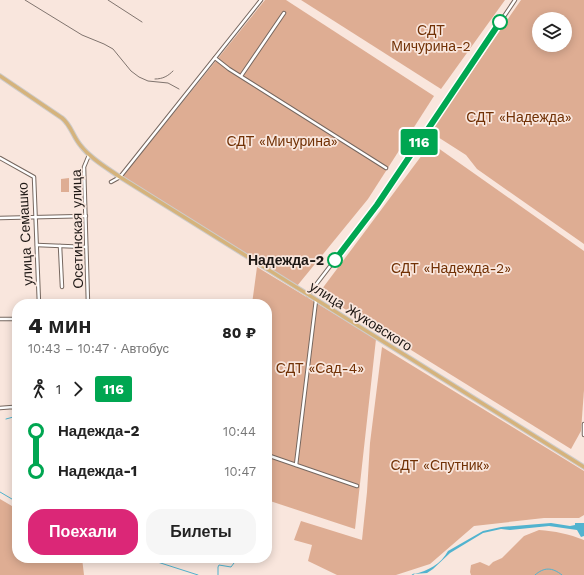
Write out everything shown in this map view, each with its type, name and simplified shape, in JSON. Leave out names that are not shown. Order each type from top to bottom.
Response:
[{"type":"main road","name":"улица Жуковского","points":[[0,76],[66,121],[77,141],[90,154],[120,177],[308,296],[584,467]]},
{"type":"street","points":[[112,182],[120,177],[262,0]]},
{"type":"street","points":[[308,296],[377,205],[514,0]]},
{"type":"street","points":[[241,76],[284,13]]},
{"type":"street","points":[[215,58],[386,168]]},
{"type":"street","name":"Осетинская улица","points":[[88,299],[84,168],[90,154]]},
{"type":"street","name":"улица Семашко","points":[[0,158],[34,177],[39,299]]},
{"type":"street","points":[[0,218],[86,216]]},
{"type":"street","points":[[37,245],[86,247]]},
{"type":"street","points":[[60,246],[62,287]]},
{"type":"street","points":[[296,465],[316,300]]},
{"type":"street","points":[[0,319],[12,319]]},
{"type":"street","points":[[0,408],[12,407]]},
{"type":"street","points":[[584,424],[584,435]]},
{"type":"street","points":[[272,457],[357,486]]},
{"type":"green space","name":"СДТ «Мичурина»","points":[[265,0],[286,0],[434,96],[368,199],[297,286],[122,177]]},
{"type":"green space","name":"СДТ Мичурина-2","points":[[301,0],[505,0],[441,89]]},
{"type":"green space","name":"СДТ «Надежда»","points":[[521,0],[584,0],[584,244],[477,169],[466,155],[430,132]]},
{"type":"green space","name":"СДТ «Надежда-2»","points":[[431,143],[584,251],[584,390],[581,431],[571,449],[319,293]]},
{"type":"green space","points":[[69,178],[69,192],[61,192],[61,179]]},
{"type":"green space","name":"СДТ «Сад-4»","points":[[257,267],[376,339],[355,529],[272,502],[272,299],[253,299]]},
{"type":"green space","name":"СДТ «Спутник»","points":[[382,347],[584,471],[584,515],[579,518],[544,518],[474,526],[430,564],[396,575],[337,575],[308,561],[312,545],[294,540],[301,521],[362,540],[370,443]]},
{"type":"green space","points":[[0,499],[12,506],[12,563],[83,563],[84,575],[0,575]]},
{"type":"green space","points":[[539,530],[562,533],[584,540],[584,575],[471,575],[471,565],[480,562],[489,566],[493,562],[502,558],[524,536]]},
{"type":"water","points":[[551,523],[570,526],[575,525],[575,523],[584,523],[584,536],[581,537],[577,530],[549,526],[510,530],[501,529],[483,533],[450,553],[433,569],[427,573],[414,574],[434,566],[442,560],[448,551],[483,531],[501,527]]},
{"type":"waterway","points":[[6,419],[12,417]]},
{"type":"waterway","points":[[0,492],[12,499]]},
{"type":"waterway","points":[[161,563],[198,575]]},
{"type":"waterway","points":[[218,575],[219,565],[231,567],[234,563]]},
{"type":"waterway","points":[[535,575],[545,569],[555,570],[562,575]]},
{"type":"railway","points":[[25,0],[82,35],[113,49],[131,71],[139,77],[148,81],[168,83],[179,89]]},
{"type":"railway","points":[[108,0],[142,22]]},
{"type":"railway","points":[[155,79],[165,77],[173,71]]},
{"type":"bus line","name":"116","points":[[335,260],[377,205],[500,22]]},
{"type":"place","name":"Надежда-2","points":[[335,260]]}]
